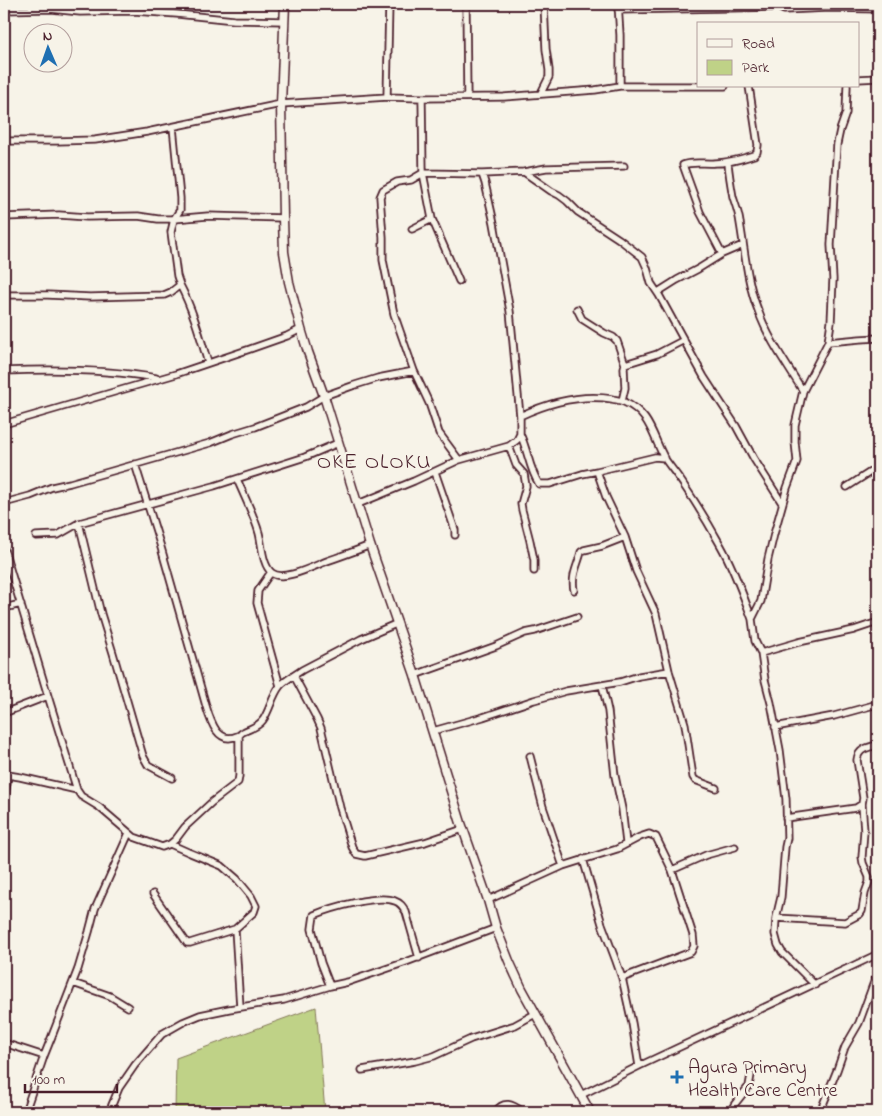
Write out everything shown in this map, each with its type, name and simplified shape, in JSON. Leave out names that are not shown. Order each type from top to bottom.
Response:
[{"type":"street","points":[[284,4],[281,104],[282,218],[284,252],[301,329],[496,928],[509,961],[535,1014],[590,1112]]},
{"type":"street","points":[[388,97],[389,4]]},
{"type":"street","points":[[466,4],[467,97]]},
{"type":"street","points":[[541,93],[549,77],[544,4]]},
{"type":"street","points":[[620,86],[618,7],[778,7],[784,10],[829,8],[878,9]]},
{"type":"street","points":[[4,10],[134,11],[234,20],[284,21]]},
{"type":"street","points":[[860,79],[878,78]]},
{"type":"street","points":[[4,141],[95,140],[173,127],[281,104],[388,97],[504,96],[595,90],[620,86],[697,86]]},
{"type":"street","points":[[722,254],[700,212],[683,165],[694,162],[728,163],[754,155],[757,152],[758,145],[749,88]]},
{"type":"street","points":[[752,619],[761,601],[768,560],[782,503],[797,461],[795,425],[803,391],[828,342],[833,308],[831,245],[837,152],[840,130],[846,113],[847,88]]},
{"type":"street","points":[[422,98],[423,173],[432,218],[459,282]]},
{"type":"street","points":[[173,127],[180,198],[180,210],[174,219],[171,232],[177,276],[192,311],[208,363]]},
{"type":"street","points":[[728,163],[733,196],[740,221],[757,309],[778,351],[803,391]]},
{"type":"street","points":[[459,460],[438,433],[429,403],[414,371],[394,314],[383,260],[380,197],[383,190],[398,182],[411,180],[423,173],[482,174],[524,172],[546,168],[624,166]]},
{"type":"street","points":[[524,172],[559,195],[578,212],[619,239],[645,261],[651,282],[704,377],[782,503]]},
{"type":"street","points":[[482,174],[494,223],[510,311],[520,434],[526,446],[534,476],[539,484],[550,484],[582,474],[655,457],[665,458]]},
{"type":"street","points":[[4,217],[59,215],[87,217],[138,216],[158,219],[208,216],[282,218]]},
{"type":"street","points":[[412,229],[432,218]]},
{"type":"street","points":[[658,292],[722,254],[743,244]]},
{"type":"street","points":[[4,295],[98,297],[164,295],[180,285]]},
{"type":"street","points":[[577,309],[582,319],[617,341],[625,364],[625,388],[622,401]]},
{"type":"street","points":[[4,424],[159,379],[287,336],[301,329]]},
{"type":"street","points":[[828,342],[878,338]]},
{"type":"street","points":[[625,364],[657,354],[684,340]]},
{"type":"street","points":[[4,371],[104,372],[132,374],[159,379]]},
{"type":"street","points":[[4,503],[30,496],[52,487],[210,443],[306,407],[324,396],[352,386],[378,378],[414,371]]},
{"type":"street","points":[[520,416],[535,409],[561,402],[594,397],[622,401],[635,408],[644,417],[665,458],[686,488],[722,547],[752,619],[756,641],[761,653],[780,750],[786,799],[787,838],[775,934],[782,952],[815,984]]},
{"type":"street","points":[[358,504],[459,460],[509,446],[517,440],[520,434]]},
{"type":"street","points":[[36,536],[58,535],[79,523],[237,479],[305,457],[338,443]]},
{"type":"street","points":[[509,446],[516,465],[524,474],[526,486],[521,504],[534,560],[534,571]]},
{"type":"street","points":[[135,464],[204,698],[213,726],[220,734],[233,738],[255,728],[262,721],[280,686],[302,670],[361,639],[398,623]]},
{"type":"street","points":[[847,487],[878,468]]},
{"type":"street","points":[[597,471],[606,497],[625,537],[636,571],[656,614],[669,671],[685,724],[693,777],[695,780],[716,788]]},
{"type":"street","points":[[435,472],[455,530],[455,535]]},
{"type":"street","points":[[237,479],[259,532],[267,566],[271,572],[278,576],[304,571],[370,545]]},
{"type":"street","points":[[79,523],[101,614],[143,756],[148,764],[172,778]]},
{"type":"street","points":[[574,590],[574,571],[582,552],[625,537]]},
{"type":"street","points":[[4,549],[77,790],[81,796],[99,808],[134,837],[162,847],[170,844],[212,802],[238,782],[240,776],[239,736]]},
{"type":"street","points":[[271,572],[258,591],[256,603],[280,686]]},
{"type":"street","points":[[4,608],[21,604]]},
{"type":"street","points":[[415,675],[496,646],[525,633],[577,617]]},
{"type":"street","points":[[761,653],[799,642],[854,630],[878,622]]},
{"type":"street","points":[[433,731],[566,691],[669,671]]},
{"type":"street","points":[[294,676],[321,728],[340,808],[356,854],[365,856],[425,842],[464,829]]},
{"type":"street","points":[[602,685],[608,711],[615,776],[622,809],[626,843]]},
{"type":"street","points":[[4,713],[48,696]]},
{"type":"street","points":[[775,727],[834,716],[874,705],[878,706]]},
{"type":"street","points":[[776,918],[845,922],[862,912],[869,876],[862,857],[864,831],[863,798],[857,760],[861,750],[878,745]]},
{"type":"street","points":[[530,756],[543,807],[562,866]]},
{"type":"street","points":[[4,805],[6,776],[20,777],[77,790]]},
{"type":"street","points":[[786,818],[856,808],[862,804]]},
{"type":"street","points":[[25,1112],[44,1056],[73,983],[95,909],[129,833]]},
{"type":"street","points":[[488,900],[562,866],[617,849],[640,837],[650,834],[656,837],[672,870],[693,935],[694,946],[691,952],[679,958],[622,978]]},
{"type":"street","points":[[153,894],[187,943],[235,929],[254,912],[256,906],[251,896],[237,879],[222,866],[170,844]]},
{"type":"street","points":[[672,870],[706,855],[735,847]]},
{"type":"street","points":[[583,859],[602,924],[622,978],[639,1066]]},
{"type":"street","points":[[330,986],[321,963],[312,929],[314,915],[326,910],[374,899],[397,902],[403,906],[406,912],[419,958]]},
{"type":"street","points":[[109,1112],[119,1088],[135,1065],[162,1034],[183,1022],[200,1015],[284,1000],[366,977],[496,928]]},
{"type":"street","points":[[235,929],[240,1007]]},
{"type":"street","points":[[581,1095],[878,954]]},
{"type":"street","points":[[820,1112],[838,1070],[845,1047],[859,1023],[878,971]]},
{"type":"street","points":[[73,983],[110,996],[128,1007]]},
{"type":"street","points":[[362,1070],[434,1056],[471,1039],[515,1025],[535,1014]]},
{"type":"street","points":[[4,1043],[44,1056]]},
{"type":"street","points":[[733,1112],[734,1105],[749,1086],[751,1075]]},
{"type":"street","points":[[495,1112],[503,1104],[508,1104],[523,1112]]},
{"type":"green space","points":[[316,1007],[325,1112],[175,1112],[176,1058]]},
{"type":"place","name":"Agura Primary Health Care Centre","points":[[677,1077]]},
{"type":"district","name":"OKE OLOKU","points":[[374,460]]}]
